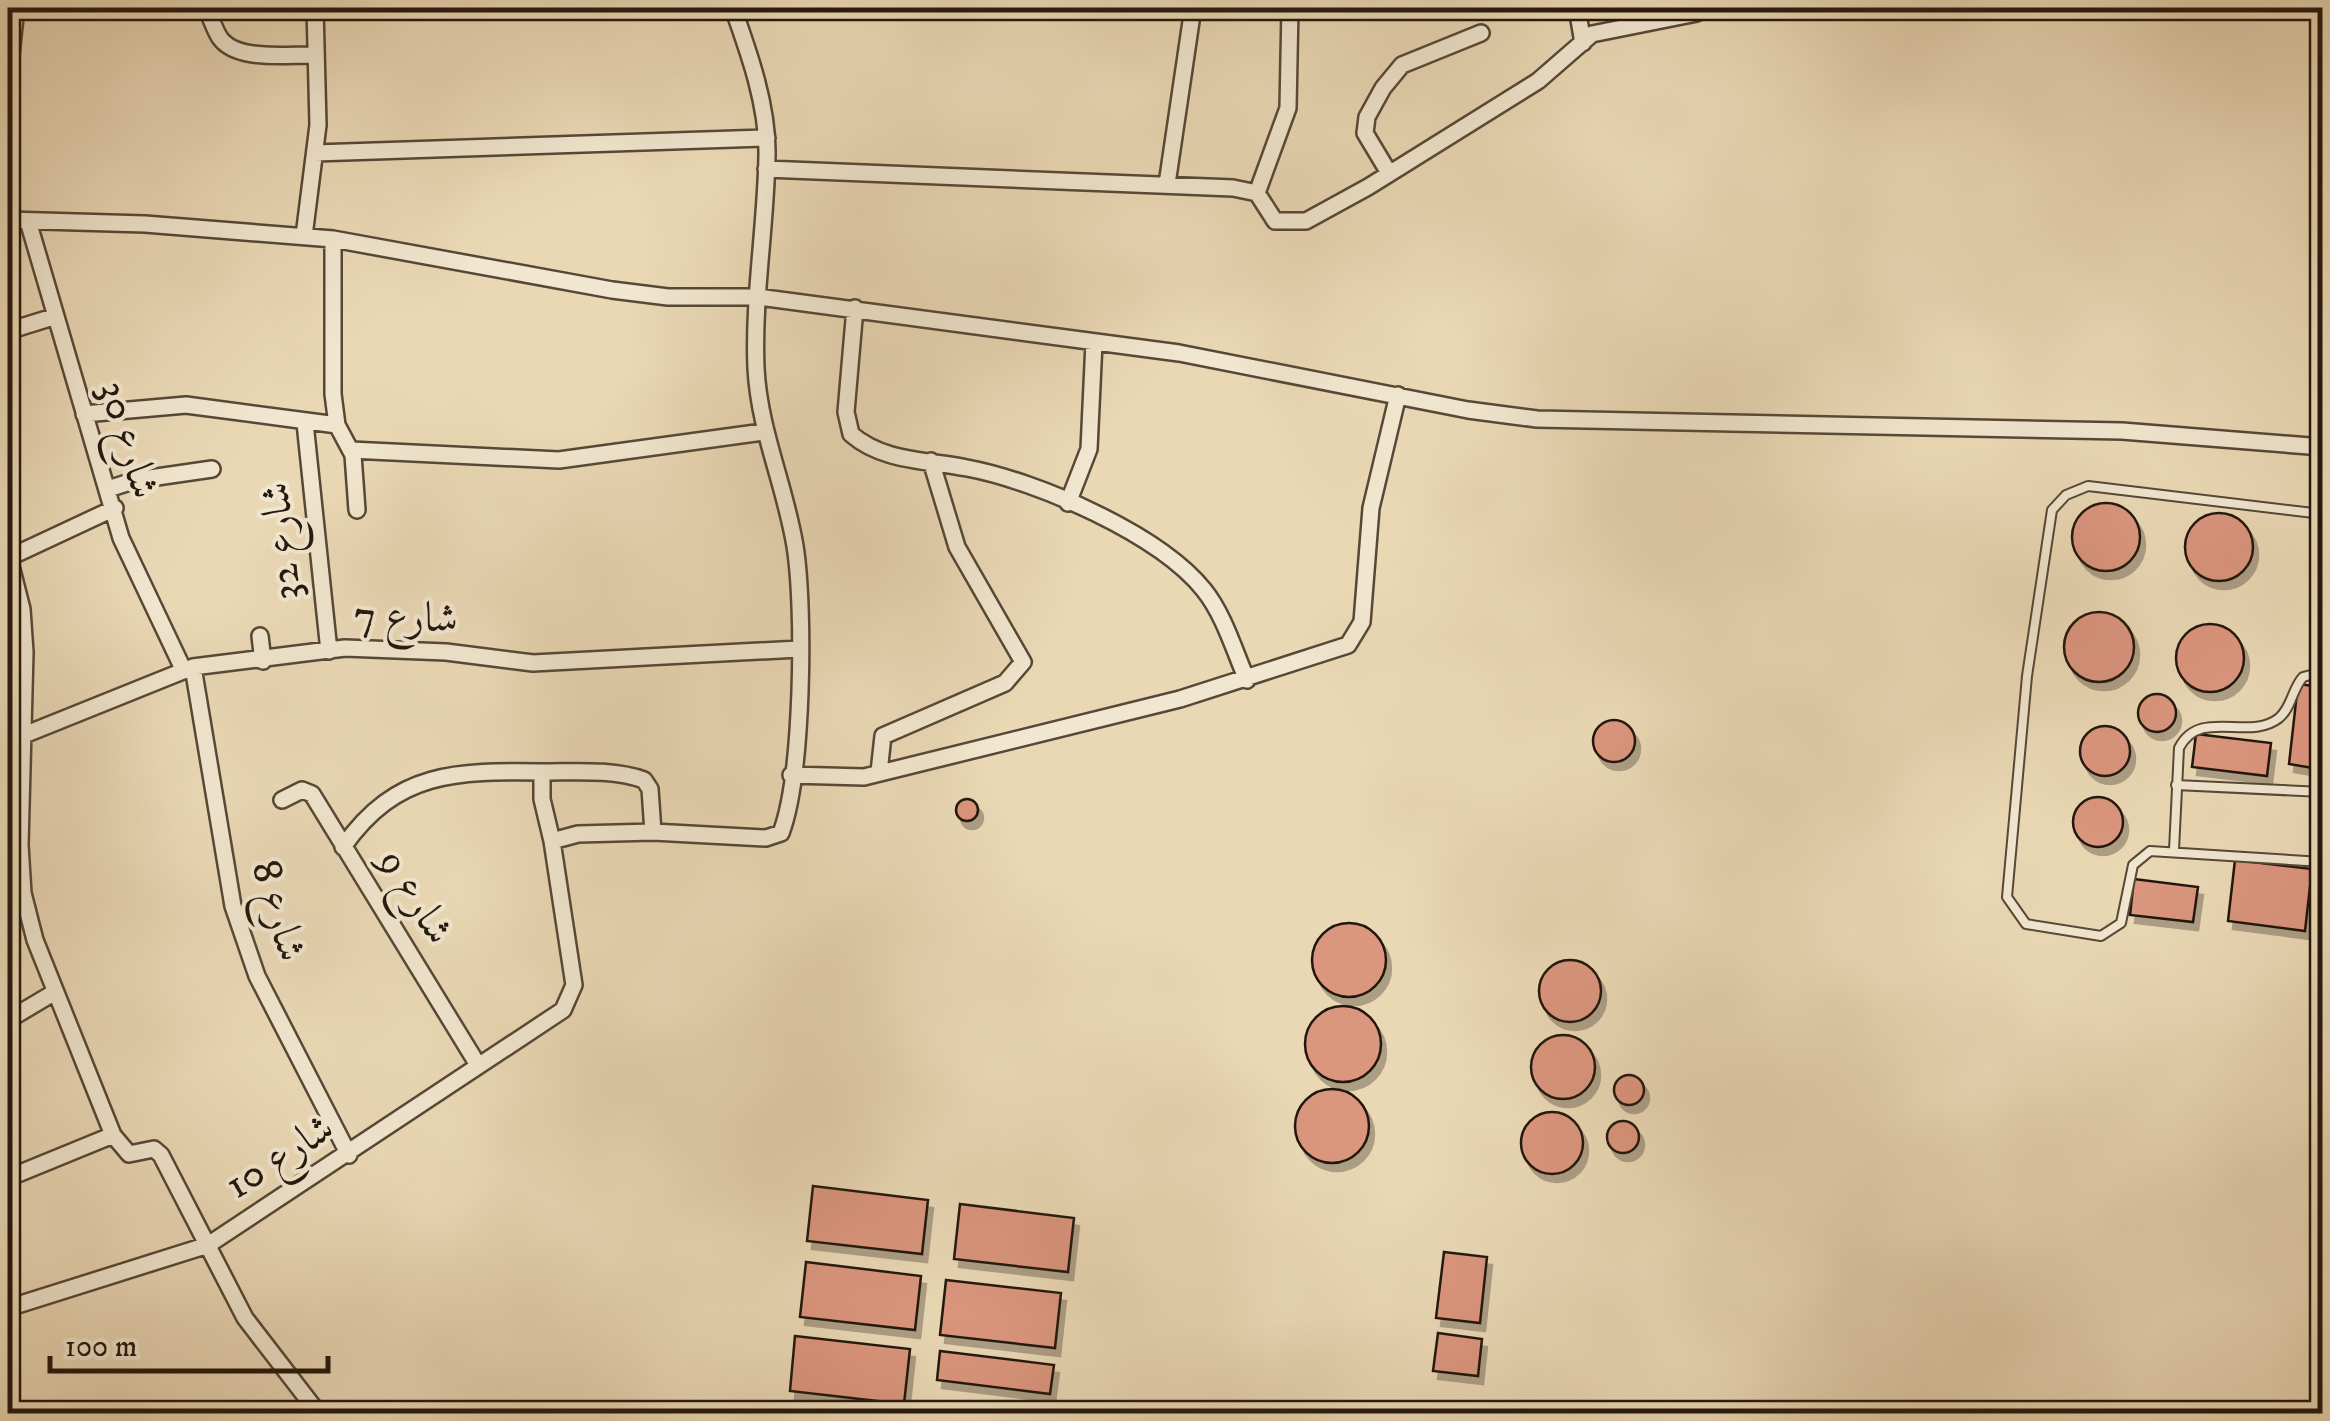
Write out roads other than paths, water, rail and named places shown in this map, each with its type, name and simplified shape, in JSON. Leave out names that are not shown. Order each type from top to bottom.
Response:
[{"type":"street","points":[[8,83],[16,8]]},
{"type":"street","points":[[206,8],[217,34],[229,46],[246,52],[315,55]]},
{"type":"street","points":[[304,236],[315,154],[315,8]]},
{"type":"street","points":[[542,772],[542,798],[552,840],[578,834],[654,832],[775,836],[786,821],[799,649],[795,546],[763,432],[756,367],[766,138],[752,64],[733,8]]},
{"type":"street","points":[[1167,184],[1194,8]]},
{"type":"street","points":[[1258,194],[1288,108],[1290,8]]},
{"type":"street","points":[[1576,8],[1582,43]]},
{"type":"street","points":[[1258,194],[1275,221],[1306,221],[1538,81],[1582,43],[1614,27],[1696,13]]},
{"type":"street","points":[[1389,173],[1365,133],[1367,117],[1384,88],[1402,65],[1482,33]]},
{"type":"street","points":[[315,154],[766,138]]},
{"type":"street","points":[[766,169],[1109,186],[1167,184],[1258,194]]},
{"type":"street","points":[[8,220],[145,224],[332,239],[612,290],[668,296],[758,297],[855,308],[1179,353],[1468,410],[1585,422],[2122,431],[2322,447]]},
{"type":"street","name":"شارع 30","points":[[28,222],[121,538],[188,669]]},
{"type":"street","points":[[332,239],[329,330],[338,425],[352,450],[357,510]]},
{"type":"street","points":[[855,308],[846,412],[851,434],[890,456],[982,470],[1068,503],[1163,548],[1187,570],[1220,614],[1247,680]]},
{"type":"street","points":[[8,331],[53,316]]},
{"type":"street","points":[[1068,503],[1089,449],[1094,342]]},
{"type":"street","points":[[790,775],[844,780],[1247,680],[1338,651],[1357,636],[1368,582],[1371,508],[1398,395]]},
{"type":"street","points":[[84,414],[186,405],[338,425]]},
{"type":"street","name":"شارع 32","points":[[305,423],[329,651]]},
{"type":"street","points":[[352,450],[559,460],[763,432]]},
{"type":"street","points":[[879,772],[883,736],[1005,683],[1023,662],[957,547],[931,460]]},
{"type":"street","points":[[108,489],[136,480],[212,470]]},
{"type":"street","points":[[115,508],[8,558],[22,609],[25,664],[20,844],[23,893],[55,992],[113,1136],[128,1154],[154,1149],[161,1154],[245,1318],[320,1414]]},
{"type":"street","points":[[260,636],[264,660]]},
{"type":"street","name":"شارع 7","points":[[24,735],[188,669],[329,651],[402,648],[534,663],[799,649]]},
{"type":"street","points":[[8,668],[25,664]]},
{"type":"street","name":"شارع 8","points":[[188,669],[233,906],[257,976],[350,1154]]},
{"type":"street","points":[[343,847],[364,817],[418,782],[483,770],[644,780],[650,789],[654,832]]},
{"type":"street","name":"شارع 9","points":[[282,800],[309,791],[478,1065]]},
{"type":"street","name":"شارع 10","points":[[8,1308],[208,1246],[563,1010],[574,984],[552,840]]},
{"type":"street","points":[[8,1020],[55,992]]},
{"type":"street","points":[[8,1178],[113,1136]]},
{"type":"lane","points":[[2322,514],[2088,486],[2066,495],[2052,510],[2026,676],[2007,897],[2026,924],[2100,936],[2120,923],[2133,865],[2150,851],[2322,862]]},
{"type":"lane","points":[[2174,850],[2180,748],[2191,732],[2270,723],[2287,709],[2303,677],[2322,672]]},
{"type":"lane","points":[[2176,784],[2322,792]]}]
